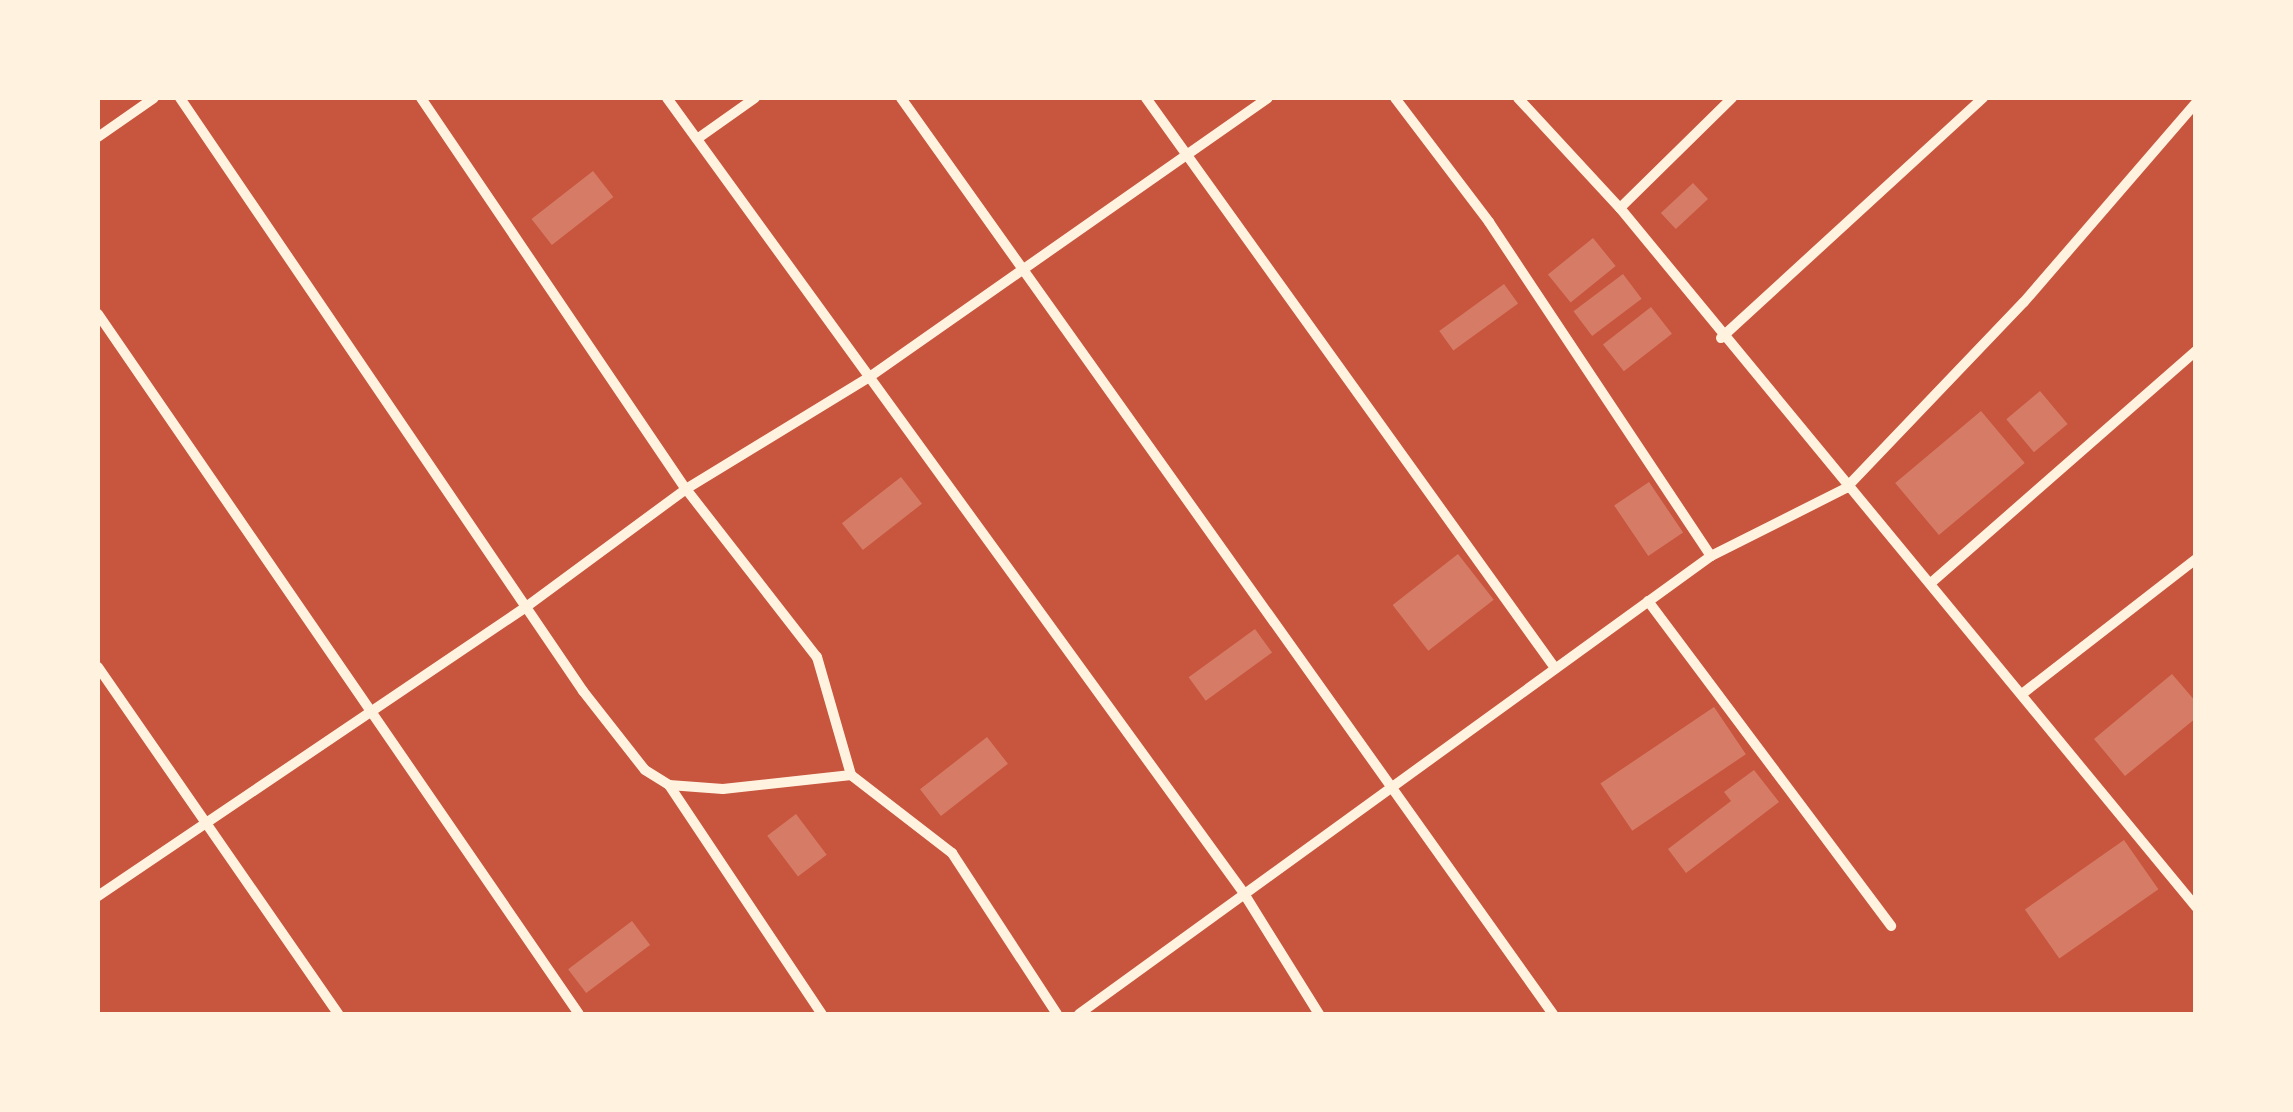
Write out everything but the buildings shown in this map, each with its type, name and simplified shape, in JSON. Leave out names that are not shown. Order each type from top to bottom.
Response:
[{"type":"street","points":[[98,137],[154,98]]},
{"type":"street","points":[[180,98],[526,607],[645,770],[669,785],[822,1014]]},
{"type":"street","points":[[421,98],[686,489],[817,657],[851,775],[952,853],[1057,1014]]},
{"type":"street","points":[[667,98],[1244,892],[1320,1014]]},
{"type":"street","points":[[697,138],[755,98]]},
{"type":"street","points":[[901,98],[1553,1014]]},
{"type":"street","points":[[1146,98],[1554,668]]},
{"type":"street","points":[[98,896],[526,607],[686,489],[868,378],[1268,98]]},
{"type":"street","points":[[1396,98],[1500,239],[1712,556]]},
{"type":"street","points":[[1518,98],[1620,208],[1721,338],[1846,488],[1932,582],[2195,905]]},
{"type":"street","points":[[1620,208],[1732,98]]},
{"type":"street","points":[[1721,338],[1982,98]]},
{"type":"street","points":[[1079,1014],[1712,556],[1846,488],[2024,302],[2196,104]]},
{"type":"street","points":[[98,314],[579,1014]]},
{"type":"street","points":[[1932,582],[2196,352]]},
{"type":"street","points":[[2022,694],[2196,559]]},
{"type":"street","points":[[1648,600],[1892,926]]},
{"type":"street","points":[[98,667],[338,1014]]},
{"type":"street","points":[[669,785],[724,789],[851,775]]}]
